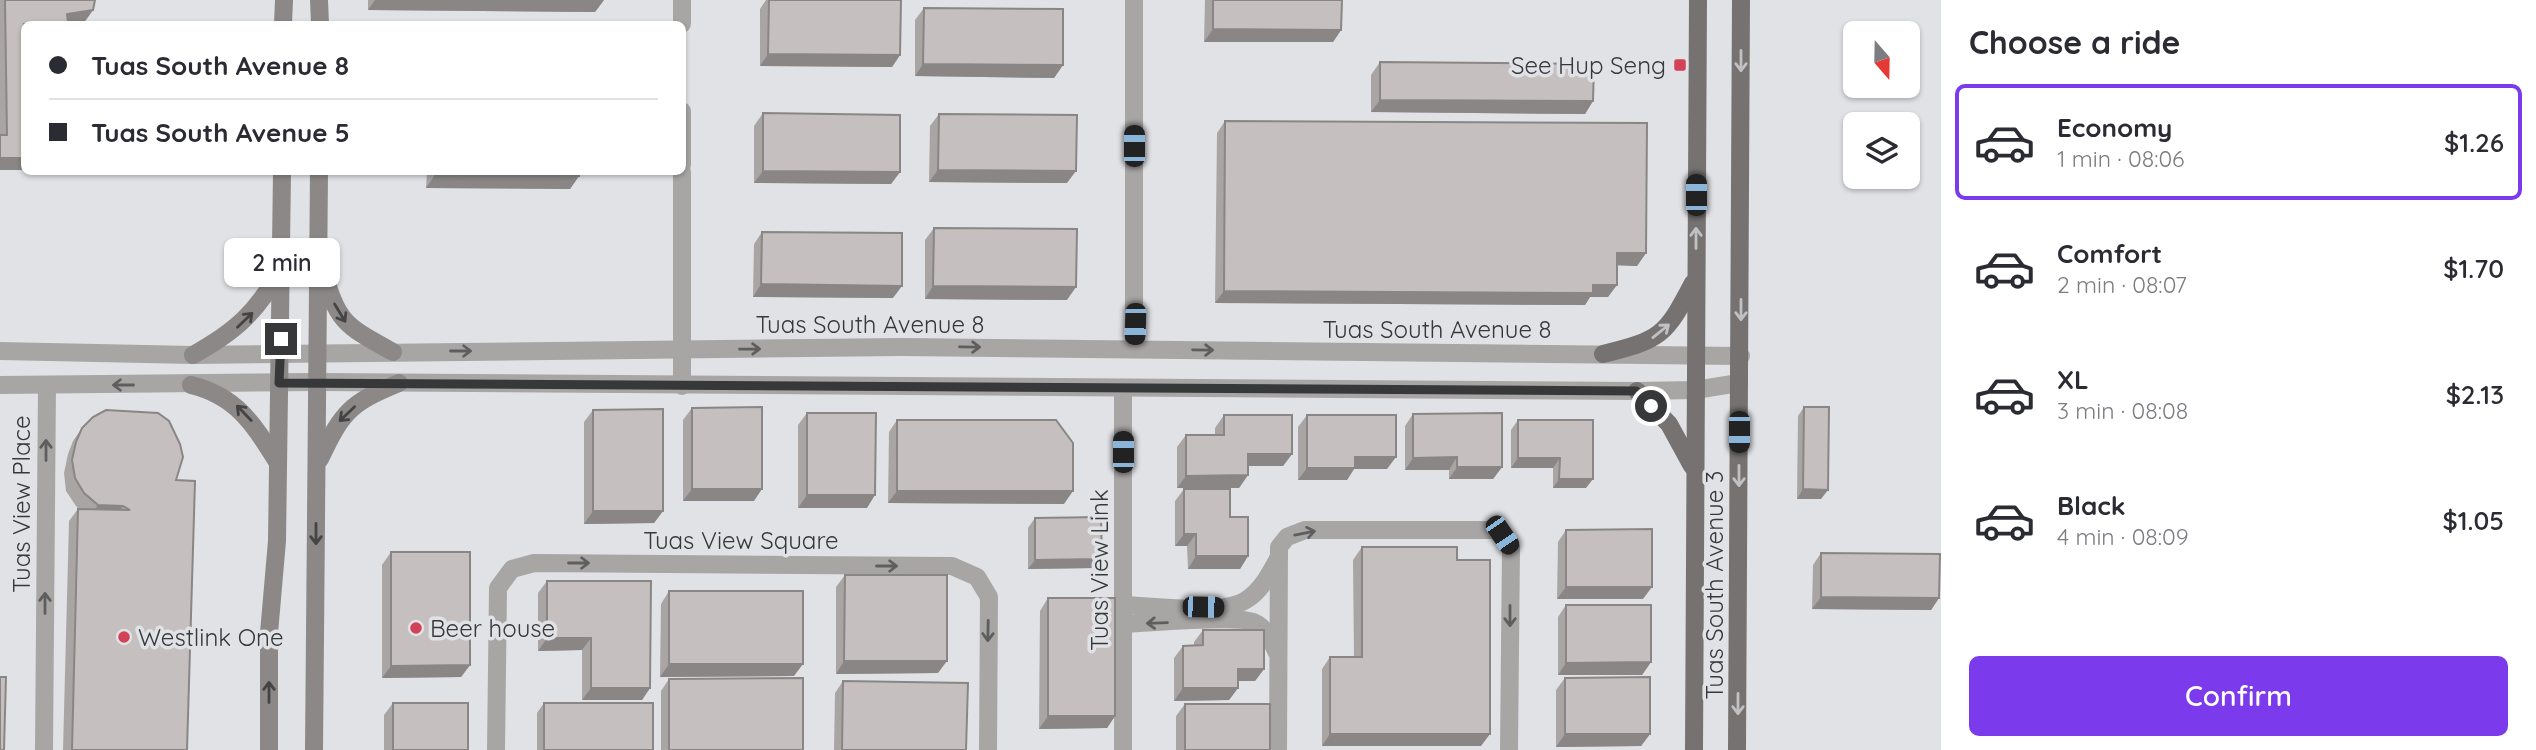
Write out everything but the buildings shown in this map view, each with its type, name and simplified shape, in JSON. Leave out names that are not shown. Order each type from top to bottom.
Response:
[{"type":"main road","points":[[284,0],[284,21]]},
{"type":"main road","points":[[320,0],[320,21]]},
{"type":"main road","name":"Tuas South Avenue 3","points":[[1694,750],[1693,469],[1698,0]]},
{"type":"main road","name":"Tuas South Avenue 3","points":[[1737,750],[1741,0]]},
{"type":"main road","points":[[269,750],[269,634],[277,541],[282,175]]},
{"type":"main road","points":[[314,750],[318,175]]},
{"type":"main road","points":[[319,250],[336,311],[344,322],[393,352]]},
{"type":"main road","points":[[192,355],[242,324],[255,310],[281,268]]},
{"type":"main road","points":[[1603,354],[1658,335],[1674,321],[1696,279]]},
{"type":"main road","points":[[317,466],[342,415],[369,396],[399,383]]},
{"type":"main road","points":[[191,385],[211,390],[235,403],[256,425],[278,463]]},
{"type":"main road","points":[[1636,391],[1669,424],[1693,469]]},
{"type":"street","points":[[682,0],[682,21]]},
{"type":"street","points":[[1134,0],[1134,349]]},
{"type":"street","points":[[682,175],[682,386]]},
{"type":"street","name":"Tuas South Avenue 8","points":[[0,351],[192,355],[901,347],[1741,356]]},
{"type":"street","points":[[0,385],[318,382],[1636,391],[1695,390],[1739,383]]},
{"type":"street","name":"Tuas View Place","points":[[44,750],[47,385]]},
{"type":"street","name":"Tuas View Link","points":[[1123,389],[1124,750]]},
{"type":"street","points":[[1278,750],[1279,547],[1287,537],[1306,530],[1496,530],[1511,547],[1509,750]]},
{"type":"street","points":[[1124,605],[1226,607],[1245,601],[1261,587],[1279,557]]},
{"type":"street","name":"Tuas View Square","points":[[496,750],[498,588],[512,569],[534,563],[952,566],[976,577],[989,597],[988,750]]},
{"type":"street","points":[[1123,624],[1233,620],[1254,622],[1269,634],[1278,658]]},
{"type":"place","name":"See Hup Seng","points":[[1680,65]]},
{"type":"place","name":"Beer house","points":[[416,628]]},
{"type":"place","name":"Westlink One","points":[[124,637]]},
{"type":"route","points":[[281,339],[279,383],[1636,391],[1651,406]]}]
